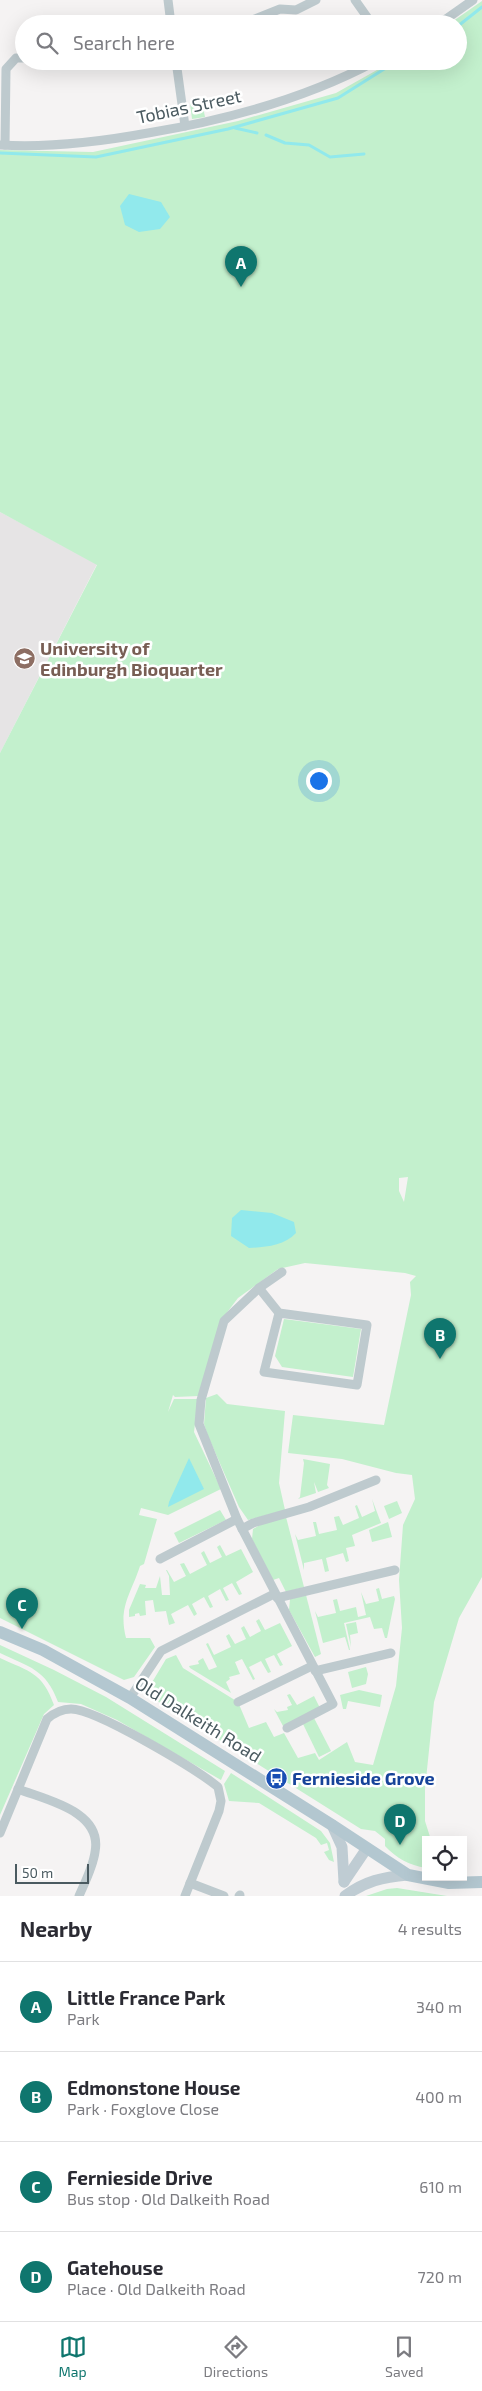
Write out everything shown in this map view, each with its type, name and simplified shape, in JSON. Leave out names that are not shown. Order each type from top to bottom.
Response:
[{"type":"main road","name":"Old Dalkeith Road","points":[[0,1632],[43,1650],[130,1698],[408,1875],[448,1883],[482,1882]]},
{"type":"main road","points":[[332,1825],[342,1847],[344,1882]]},
{"type":"main road","points":[[338,1896],[344,1882],[366,1848]]},
{"type":"main road","points":[[344,1896],[358,1886],[373,1880],[408,1875]]},
{"type":"street","points":[[168,0],[170,15]]},
{"type":"street","points":[[266,15],[280,10],[296,10],[316,0]]},
{"type":"street","points":[[355,0],[366,15]]},
{"type":"street","points":[[452,15],[473,0]]},
{"type":"street","points":[[2,145],[6,69],[15,59]]},
{"type":"street","points":[[177,70],[185,126]]},
{"type":"street","name":"Tobias Street","points":[[2,145],[70,145],[185,126],[274,104],[321,87],[357,70]]},
{"type":"street","points":[[282,1272],[259,1288],[224,1321],[199,1412],[202,1436],[237,1520],[333,1704],[287,1728]]},
{"type":"street","points":[[259,1288],[279,1313],[367,1325],[357,1386],[264,1372],[279,1313]]},
{"type":"street","points":[[242,1529],[253,1523],[309,1507],[376,1480]]},
{"type":"street","points":[[160,1559],[237,1520]]},
{"type":"street","points":[[130,1698],[161,1652],[276,1596],[395,1570]]},
{"type":"street","points":[[238,1702],[314,1668],[391,1653]]},
{"type":"street","points":[[0,1833],[47,1719],[59,1711],[76,1709],[114,1725],[218,1787],[221,1794],[219,1811],[185,1896]]},
{"type":"street","points":[[18,1789],[76,1813],[92,1828],[96,1841],[95,1854],[79,1896]]},
{"type":"street","points":[[190,1883],[224,1896]]},
{"type":"shaded area","name":"University of Edinburgh Bioquarter","points":[[0,512],[97,564],[0,753]]},
{"type":"green space","points":[[482,1],[482,1577],[459,1618],[434,1702],[425,1789],[425,1821],[430,1836],[422,1836],[422,1867],[408,1863],[394,1854],[385,1846],[385,1839],[375,1831],[361,1829],[151,1697],[148,1689],[166,1659],[176,1655],[183,1668],[238,1702],[249,1728],[266,1722],[274,1737],[284,1733],[298,1758],[315,1753],[319,1760],[347,1742],[355,1762],[373,1765],[396,1686],[402,1628],[399,1580],[403,1525],[415,1499],[412,1475],[396,1473],[342,1459],[288,1453],[293,1415],[384,1425],[411,1295],[410,1282],[416,1276],[405,1273],[305,1263],[278,1269],[238,1298],[222,1319],[199,1396],[175,1397],[173,1395],[168,1412],[174,1399],[198,1399],[194,1432],[221,1489],[168,1515],[141,1508],[139,1515],[157,1519],[144,1564],[140,1566],[127,1601],[124,1627],[126,1638],[150,1638],[155,1647],[134,1677],[124,1680],[0,1618],[0,753],[97,565],[0,512],[0,150],[93,152],[238,121],[336,93],[377,70],[467,70],[467,15],[462,15]],"holes":[[[408,1177],[404,1202],[399,1191],[399,1178]]]},
{"type":"green space","points":[[202,102],[205,117],[192,119],[190,103]]},
{"type":"green space","points":[[284,1319],[361,1329],[353,1377],[282,1367],[275,1356]]},
{"type":"green space","points":[[217,1394],[227,1404],[285,1411],[279,1483],[285,1510],[248,1520],[239,1507],[204,1424],[206,1398]]},
{"type":"green space","points":[[303,1459],[330,1464],[327,1485],[329,1488],[318,1492],[314,1482],[316,1493],[298,1499],[300,1497]]},
{"type":"green space","points":[[372,1499],[381,1523],[352,1535],[355,1546],[346,1548],[349,1561],[346,1562],[343,1553],[326,1558],[329,1571],[325,1572],[322,1559],[304,1563],[304,1570],[295,1534],[298,1540],[316,1536],[313,1522],[316,1522],[319,1534],[337,1530],[334,1517],[339,1516],[343,1525],[359,1518],[355,1506],[357,1505],[362,1517],[375,1511]]},
{"type":"green space","points":[[397,1501],[402,1513],[389,1519],[384,1506]]},
{"type":"green space","points":[[220,1510],[226,1520],[179,1543],[174,1533]]},
{"type":"green space","points":[[286,1517],[304,1587],[286,1592],[279,1578],[273,1580],[252,1539],[253,1529],[265,1522]]},
{"type":"green space","points":[[388,1522],[392,1537],[372,1542],[369,1530]]},
{"type":"green space","points":[[220,1545],[226,1556],[241,1549],[253,1572],[236,1582],[242,1594],[239,1595],[232,1583],[223,1588],[229,1600],[226,1601],[220,1589],[208,1596],[213,1607],[210,1608],[204,1597],[192,1604],[197,1614],[194,1616],[188,1605],[171,1614],[175,1623],[169,1625],[166,1611],[155,1612],[153,1600],[145,1601],[146,1615],[140,1616],[139,1613],[129,1617],[129,1610],[140,1584],[146,1585],[145,1588],[156,1588],[160,1576],[162,1595],[170,1595],[169,1576],[166,1570],[174,1582],[186,1576],[180,1564],[184,1563],[190,1574],[207,1565],[201,1553],[204,1551],[210,1563],[222,1557],[217,1547]]},
{"type":"green space","points":[[379,1588],[382,1599],[394,1596],[395,1599],[387,1638],[385,1638],[382,1628],[374,1629],[370,1617],[344,1623],[350,1650],[345,1637],[323,1643],[315,1611],[318,1617],[336,1613],[333,1600],[337,1599],[340,1611],[356,1607],[358,1617],[366,1615],[361,1592],[366,1604],[379,1601],[376,1589]]},
{"type":"green space","points":[[306,1595],[321,1654],[315,1657],[289,1610],[290,1599]]},
{"type":"green space","points":[[259,1619],[265,1630],[280,1623],[292,1646],[277,1654],[283,1665],[280,1666],[274,1655],[265,1659],[271,1672],[268,1673],[261,1661],[249,1667],[255,1679],[253,1680],[242,1659],[235,1662],[240,1674],[229,1677],[230,1679],[226,1682],[231,1693],[190,1668],[189,1666],[199,1664],[198,1661],[203,1658],[209,1670],[217,1667],[206,1644],[208,1643],[214,1655],[231,1647],[226,1636],[229,1634],[235,1644],[246,1639],[241,1628],[244,1626],[250,1637],[261,1631],[256,1621]]},
{"type":"green space","points":[[356,1622],[358,1633],[350,1635],[351,1647],[346,1624]]},
{"type":"green space","points":[[0,1645],[106,1697],[225,1771],[221,1780],[117,1720],[81,1704],[58,1702],[48,1682],[42,1676],[28,1666],[0,1653]]},
{"type":"green space","points":[[0,1658],[27,1670],[40,1679],[54,1705],[44,1714],[0,1815]]},
{"type":"green space","points":[[366,1667],[368,1674],[366,1684],[352,1688],[348,1672]]},
{"type":"green space","points":[[359,1690],[382,1695],[380,1707],[348,1701],[346,1709],[343,1709],[340,1695]]},
{"type":"green space","points":[[290,1694],[297,1705],[314,1696],[320,1708],[283,1726],[274,1709],[277,1712],[288,1710],[287,1707],[292,1705],[287,1695]]},
{"type":"green space","points":[[314,1718],[331,1751],[319,1757],[303,1724]]},
{"type":"green space","points":[[231,1773],[321,1831],[330,1843],[334,1862],[329,1860],[324,1852],[329,1850],[327,1843],[321,1845],[316,1838],[259,1803],[229,1801],[224,1784]]},
{"type":"green space","points":[[397,1888],[447,1896],[366,1896],[387,1889]]},
{"type":"water","points":[[129,194],[161,202],[170,217],[160,229],[139,232],[125,225],[120,206]]},
{"type":"water","points":[[241,1210],[272,1213],[294,1222],[296,1233],[280,1243],[249,1248],[231,1236],[232,1218]]},
{"type":"water","points":[[189,1458],[204,1489],[168,1507],[169,1502]]},
{"type":"waterway","points":[[467,19],[482,7]]},
{"type":"waterway","points":[[0,153],[96,157],[228,129],[338,98],[383,70]]},
{"type":"waterway","points":[[235,128],[257,133]]},
{"type":"waterway","points":[[266,135],[285,143],[309,145],[330,157],[364,154]]},
{"type":"place","name":"Little France Park","points":[[241,287]]},
{"type":"place","name":"University of Edinburgh Bioquarter","points":[[24,659]]},
{"type":"place","name":"Edmonstone House","points":[[440,1359]]},
{"type":"place","name":"Fernieside Drive","points":[[22,1629]]},
{"type":"place","name":"Fernieside Grove","points":[[276,1779]]},
{"type":"place","name":"Gatehouse","points":[[400,1845]]}]
